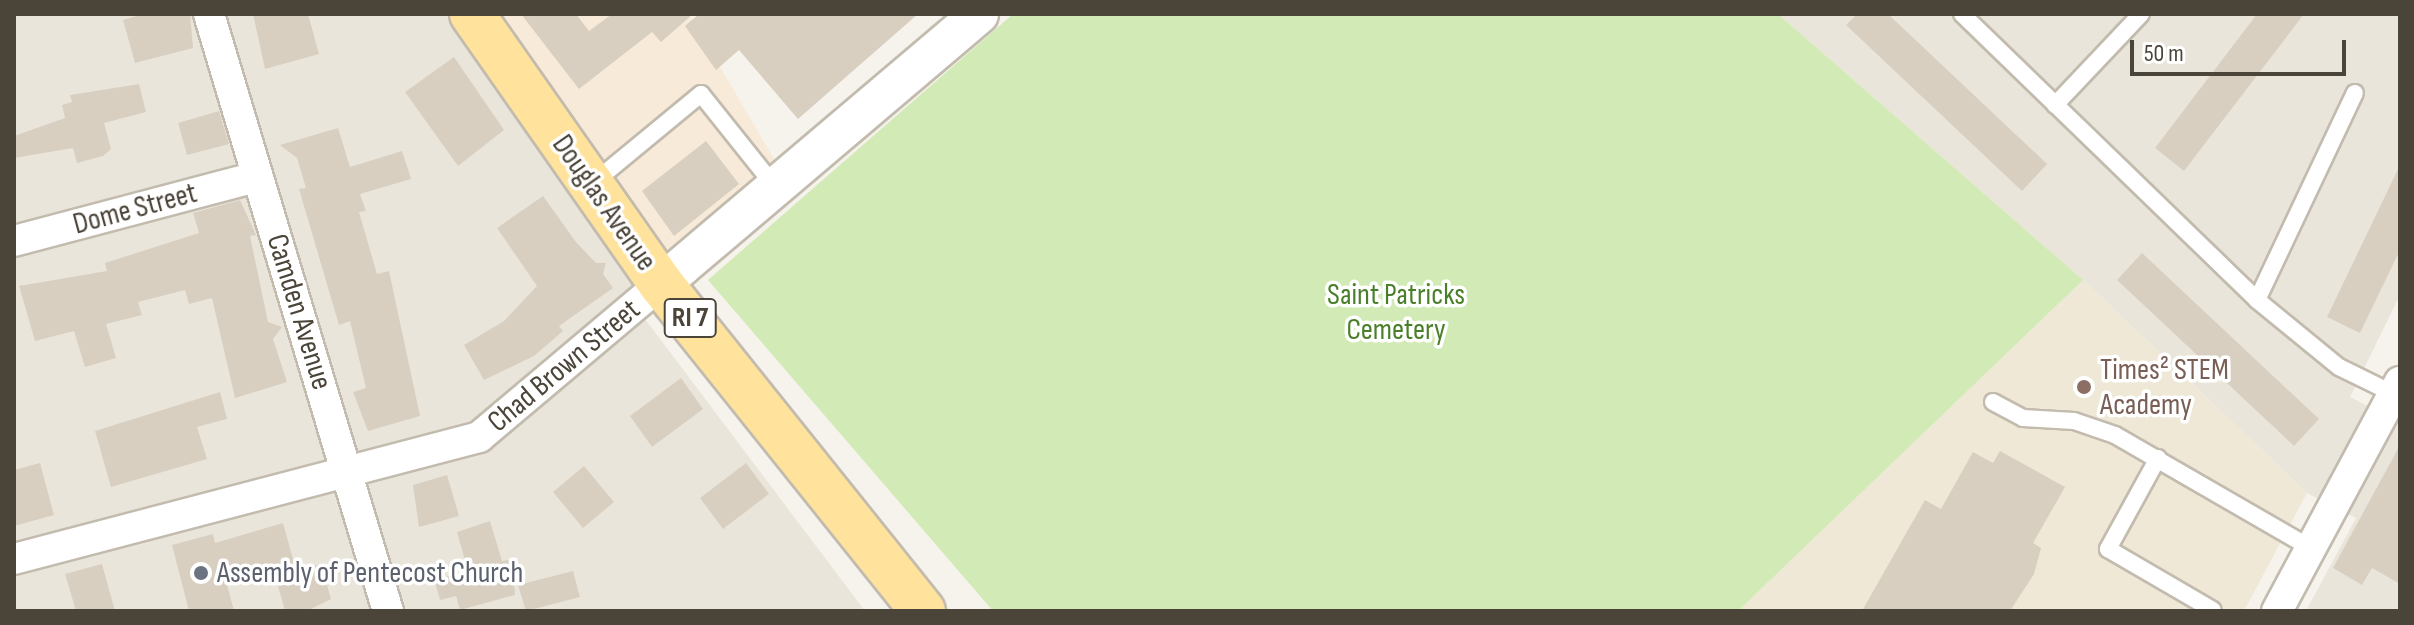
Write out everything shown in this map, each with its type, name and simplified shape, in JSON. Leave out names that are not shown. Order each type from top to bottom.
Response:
[{"type":"main road","name":"Douglas Avenue","points":[[472,14],[661,284],[923,611]]},
{"type":"street","name":"Camden Avenue","points":[[209,14],[348,468],[388,611]]},
{"type":"street","name":"Chad Brown Street","points":[[14,559],[348,468],[479,437],[979,14]]},
{"type":"street","name":"Dome Street","points":[[14,241],[257,177]]},
{"type":"street","points":[[2277,611],[2398,388]]},
{"type":"lane","points":[[1962,14],[2257,300],[2339,367],[2398,388]]},
{"type":"lane","points":[[2055,105],[2141,14]]},
{"type":"lane","points":[[2257,300],[2355,93]]},
{"type":"lane","points":[[591,184],[701,94],[776,188]]},
{"type":"lane","points":[[1993,402],[2023,418],[2098,427],[2158,458],[2311,548]]},
{"type":"lane","points":[[2158,458],[2108,549],[2213,610]]},
{"type":"shaded area","points":[[14,14],[472,14],[630,248],[642,315],[865,611],[14,611]]},
{"type":"shaded area","points":[[472,14],[689,14],[788,183],[663,292]]},
{"type":"shaded area","points":[[1778,14],[2400,14],[2400,295],[2350,397],[2400,422],[2400,611],[2306,611],[2356,518],[2307,493],[2083,280]]},
{"type":"shaded area","name":"Times² STEM Academy","points":[[2083,280],[2307,493],[2244,611],[1738,611]]},
{"type":"green space","name":"Saint Patricks Cemetery","points":[[1013,14],[1778,14],[2083,280],[1738,611],[993,611],[708,280]]},
{"type":"building","points":[[144,14],[190,14],[193,48],[135,63],[123,20]]},
{"type":"building","points":[[253,14],[308,14],[319,54],[265,69]]},
{"type":"building","points":[[521,14],[576,14],[589,31],[612,14],[693,14],[661,42],[652,32],[579,89]]},
{"type":"building","points":[[699,14],[918,14],[798,119],[739,50],[716,70],[685,26]]},
{"type":"building","points":[[1857,14],[1888,14],[2047,164],[2022,191],[1846,25]]},
{"type":"building","points":[[2257,14],[2304,14],[2184,171],[2155,148]]},
{"type":"building","points":[[454,57],[504,130],[458,166],[405,92]]},
{"type":"building","points":[[139,84],[146,112],[104,123],[111,149],[103,156],[77,163],[73,148],[14,158],[14,136],[65,118],[62,105],[72,102],[70,95]]},
{"type":"building","points":[[219,111],[229,144],[187,155],[178,123]]},
{"type":"building","points":[[338,128],[350,167],[402,151],[411,179],[360,194],[366,211],[359,212],[377,274],[389,271],[420,416],[368,431],[353,392],[366,388],[350,321],[339,325],[299,189],[306,188],[297,158],[280,145]]},
{"type":"building","points":[[706,141],[739,184],[674,236],[642,191]]},
{"type":"building","points":[[2400,165],[2400,250],[2360,333],[2327,317]]},
{"type":"building","points":[[543,196],[576,242],[596,263],[606,263],[603,274],[613,288],[559,326],[563,331],[534,356],[484,380],[464,345],[504,321],[537,286],[497,228]]},
{"type":"building","points":[[240,200],[256,235],[250,236],[268,322],[282,327],[273,339],[287,382],[235,398],[212,298],[189,304],[185,290],[138,302],[142,315],[106,324],[116,358],[85,367],[74,331],[35,341],[19,286],[107,271],[105,263],[199,233],[193,213]]},
{"type":"building","points":[[2142,253],[2319,419],[2294,446],[2117,280]]},
{"type":"building","points":[[681,378],[703,409],[652,447],[630,416]]},
{"type":"building","points":[[220,392],[227,419],[197,427],[207,459],[111,487],[95,431]]},
{"type":"building","points":[[2400,445],[2400,584],[2372,568],[2362,585],[2333,568]]},
{"type":"building","points":[[2000,451],[2065,487],[2033,543],[2041,548],[2034,574],[2010,611],[1862,611],[1925,500],[1941,509],[1973,452],[1993,463]]},
{"type":"building","points":[[40,463],[54,515],[14,526],[14,470]]},
{"type":"building","points":[[746,463],[769,494],[723,529],[700,498]]},
{"type":"building","points":[[584,466],[614,502],[583,528],[553,492]]},
{"type":"building","points":[[447,475],[459,516],[419,527],[413,485]]},
{"type":"building","points":[[490,521],[502,561],[512,559],[515,595],[460,610],[456,596],[440,600],[434,579],[468,571],[457,532]]},
{"type":"building","points":[[283,523],[296,570],[321,564],[331,599],[307,611],[285,611],[273,568],[226,581],[234,611],[189,611],[172,545],[213,534],[215,543]]},
{"type":"building","points":[[102,564],[115,611],[76,611],[65,574]]},
{"type":"building","points":[[573,571],[580,597],[526,611],[518,585]]},
{"type":"place","name":"Times² STEM Academy","points":[[2084,387]]},
{"type":"place","name":"Assembly of Pentecost Church","points":[[201,573]]}]
